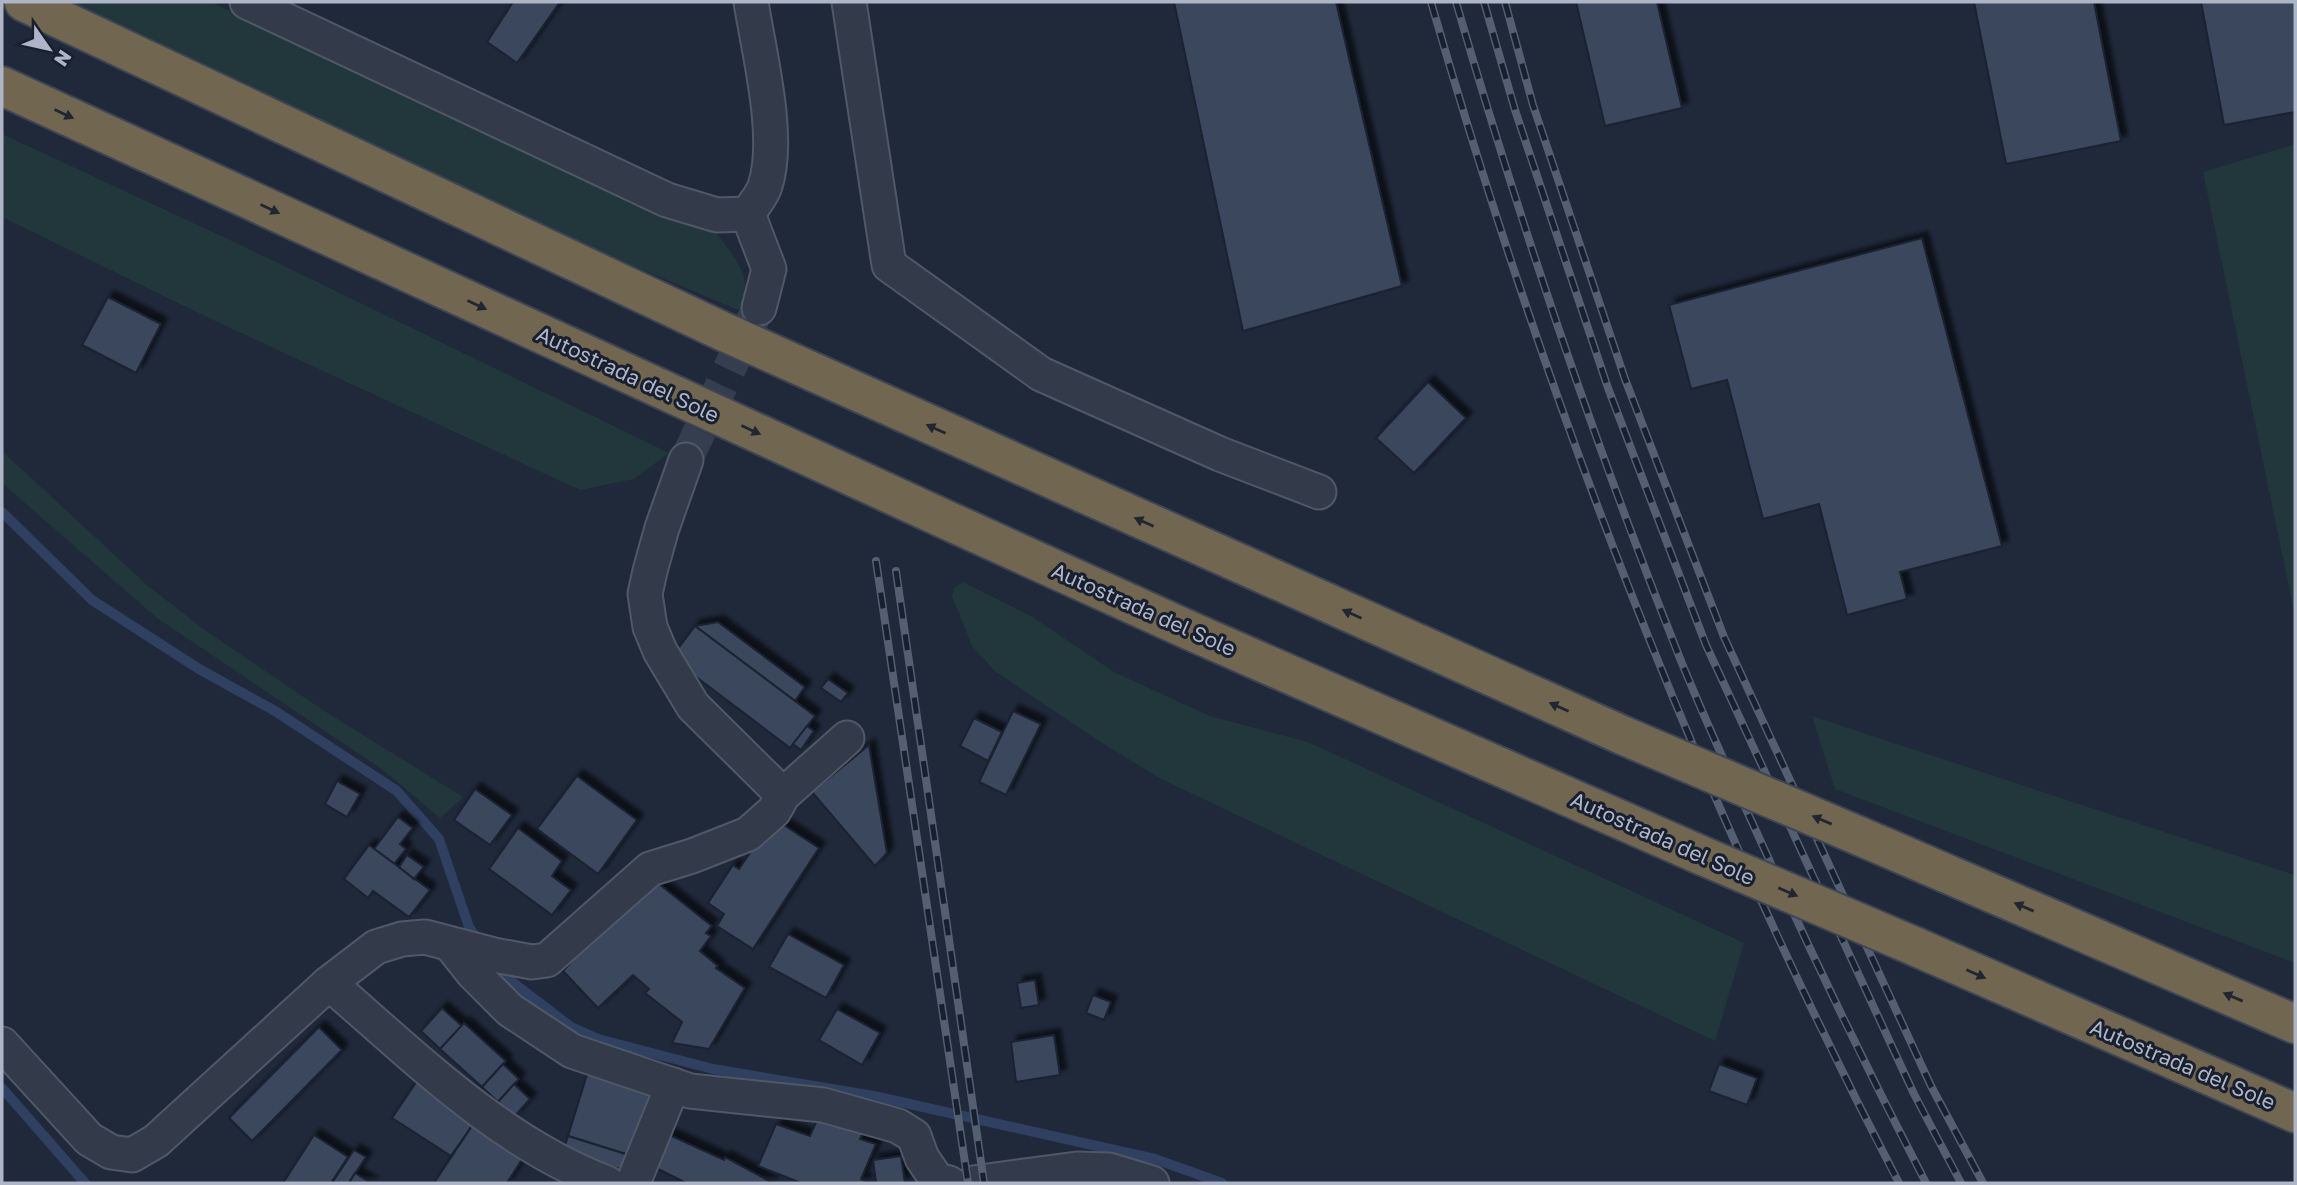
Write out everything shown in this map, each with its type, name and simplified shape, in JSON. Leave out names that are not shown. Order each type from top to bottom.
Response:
[{"type":"highway","points":[[24,2],[734,337],[1622,735],[2295,1024]]},
{"type":"highway","name":"Autostrada del Sole","points":[[2,86],[1193,632],[2295,1113]]},
{"type":"street","points":[[247,2],[667,200],[717,215],[748,214]]},
{"type":"street","points":[[748,214],[764,189],[771,163],[771,130],[751,2]]},
{"type":"street","points":[[849,2],[889,265],[1041,374],[1220,454],[1318,492]]},
{"type":"street","points":[[748,214],[769,269],[759,308]]},
{"type":"street","points":[[686,460],[662,528],[645,594],[650,627],[660,651],[693,706],[783,795]]},
{"type":"street","points":[[2,1044],[89,1139],[111,1152],[132,1154],[156,1141],[329,983],[376,947],[402,939],[425,937],[494,955],[532,962],[547,960],[650,869],[748,834],[774,811],[783,795],[847,738]]},
{"type":"street","points":[[455,945],[473,974],[510,1010],[572,1051],[690,1091],[823,1105],[898,1126],[914,1136],[922,1158],[937,1180],[949,1183]]},
{"type":"street","points":[[329,983],[481,1112],[543,1153],[575,1171],[607,1183]]},
{"type":"street","points":[[632,1183],[673,1085]]},
{"type":"street","points":[[973,1183],[1077,1169],[1109,1170],[1152,1183]]},
{"type":"green space","points":[[62,2],[211,2],[718,235],[732,254],[744,279],[743,312],[624,262]]},
{"type":"green space","points":[[2,134],[247,248],[669,453],[634,479],[580,490],[211,319],[2,217]]},
{"type":"green space","points":[[2295,144],[2295,616],[2203,172]]},
{"type":"green space","points":[[2,451],[148,586],[206,631],[326,712],[463,797],[440,818],[383,770],[157,618],[2,483]]},
{"type":"green space","points":[[963,582],[1031,616],[1114,672],[1210,716],[1308,742],[1744,943],[1715,1041],[1161,779],[995,671],[972,646],[952,596],[954,588]]},
{"type":"green space","points":[[1812,716],[2295,875],[2295,963],[1835,789]]},
{"type":"building","points":[[513,2],[560,2],[517,63],[487,42]]},
{"type":"building","points":[[1174,2],[1336,2],[1402,286],[1243,331]]},
{"type":"building","points":[[1576,2],[1657,2],[1682,108],[1605,126]]},
{"type":"building","points":[[1974,2],[2094,2],[2121,141],[2006,164]]},
{"type":"building","points":[[2201,2],[2295,2],[2295,112],[2224,125]]},
{"type":"building","points":[[1922,238],[2002,546],[1900,572],[1907,599],[1847,615],[1819,504],[1763,519],[1727,380],[1691,389],[1669,305]]},
{"type":"building","points":[[108,297],[161,324],[136,373],[82,345]]},
{"type":"building","points":[[1428,382],[1466,418],[1414,473],[1376,438]]},
{"type":"building","points":[[718,622],[805,687],[795,701],[695,626]]},
{"type":"building","points":[[695,626],[815,716],[790,748],[671,658]]},
{"type":"building","points":[[828,679],[848,693],[841,702],[821,688]]},
{"type":"building","points":[[1013,711],[1041,724],[1006,795],[979,782]]},
{"type":"building","points":[[974,718],[1002,732],[988,761],[960,746]]},
{"type":"building","points":[[807,726],[814,731],[801,750],[793,744]]},
{"type":"building","points":[[869,745],[887,853],[875,866],[812,792]]},
{"type":"building","points":[[577,776],[637,820],[598,874],[537,829]]},
{"type":"building","points":[[337,781],[360,794],[347,817],[325,804]]},
{"type":"building","points":[[475,789],[512,815],[490,845],[454,820]]},
{"type":"building","points":[[398,817],[413,828],[400,844],[406,849],[394,864],[374,849]]},
{"type":"building","points":[[773,818],[819,848],[753,949],[717,926],[724,914],[708,903],[733,865],[739,869]]},
{"type":"building","points":[[518,828],[562,861],[552,876],[571,890],[552,915],[489,869]]},
{"type":"building","points":[[369,845],[430,890],[409,917],[373,891],[368,898],[344,879]]},
{"type":"building","points":[[407,855],[424,867],[414,879],[399,867]]},
{"type":"building","points":[[649,876],[712,926],[706,933],[711,936],[700,951],[718,966],[716,968],[745,988],[709,1049],[672,1043],[682,1022],[645,993],[649,989],[633,975],[598,1008],[563,971]]},
{"type":"building","points":[[788,934],[844,965],[826,998],[769,967]]},
{"type":"building","points":[[1035,980],[1039,1005],[1021,1008],[1017,983]]},
{"type":"building","points":[[1093,995],[1111,1002],[1104,1020],[1086,1013]]},
{"type":"building","points":[[442,1008],[462,1026],[440,1049],[421,1031]]},
{"type":"building","points":[[837,1009],[880,1033],[862,1065],[819,1040]]},
{"type":"building","points":[[464,1023],[506,1061],[482,1087],[440,1049]]},
{"type":"building","points":[[319,1027],[342,1050],[252,1141],[229,1118]]},
{"type":"building","points":[[1054,1035],[1060,1075],[1016,1082],[1011,1042]]},
{"type":"building","points":[[503,1064],[519,1079],[498,1102],[482,1087]]},
{"type":"building","points":[[1719,1064],[1757,1078],[1747,1105],[1709,1091]]},
{"type":"building","points":[[589,1068],[656,1090],[635,1157],[568,1136]]},
{"type":"building","points":[[419,1078],[478,1117],[451,1156],[392,1118]]},
{"type":"building","points":[[514,1084],[530,1099],[514,1117],[498,1102]]},
{"type":"building","points":[[820,1113],[866,1127],[860,1139],[876,1144],[861,1179],[866,1181],[865,1183],[801,1183],[758,1166],[776,1124],[810,1136]]},
{"type":"building","points":[[478,1117],[528,1150],[507,1183],[434,1183]]},
{"type":"building","points":[[665,1133],[724,1160],[725,1157],[773,1183],[686,1183],[650,1165]]},
{"type":"building","points":[[314,1135],[348,1157],[331,1183],[283,1183]]},
{"type":"building","points":[[568,1136],[635,1157],[630,1172],[563,1151]]},
{"type":"building","points":[[354,1150],[366,1157],[349,1183],[332,1183]]},
{"type":"building","points":[[901,1156],[905,1183],[876,1183],[873,1160]]},
{"type":"building","points":[[355,1173],[371,1183],[349,1183]]},
{"type":"waterway","points":[[2,512],[92,600],[199,669],[275,711],[397,791],[439,839],[469,927],[479,942]]},
{"type":"waterway","points":[[494,964],[499,972],[571,1027],[598,1039],[713,1069],[874,1096],[1155,1159],[1222,1183]]},
{"type":"waterway","points":[[2,1088],[85,1183]]},
{"type":"tunnel","points":[[686,460],[754,317]]},
{"type":"railway","points":[[1431,2],[1526,305],[1635,604],[1760,897],[1827,1041],[1899,1183]]},
{"type":"railway","points":[[1456,2],[1560,332],[1617,495],[1679,656],[1805,938],[1926,1183]]},
{"type":"railway","points":[[1484,2],[1515,110],[1608,388],[1706,645],[1914,1094],[1961,1183]]},
{"type":"railway","points":[[1505,2],[1533,105],[1625,379],[1724,637],[1931,1086],[1983,1183]]},
{"type":"railway","points":[[876,561],[968,1183]]},
{"type":"railway","points":[[896,571],[984,1183]]}]
